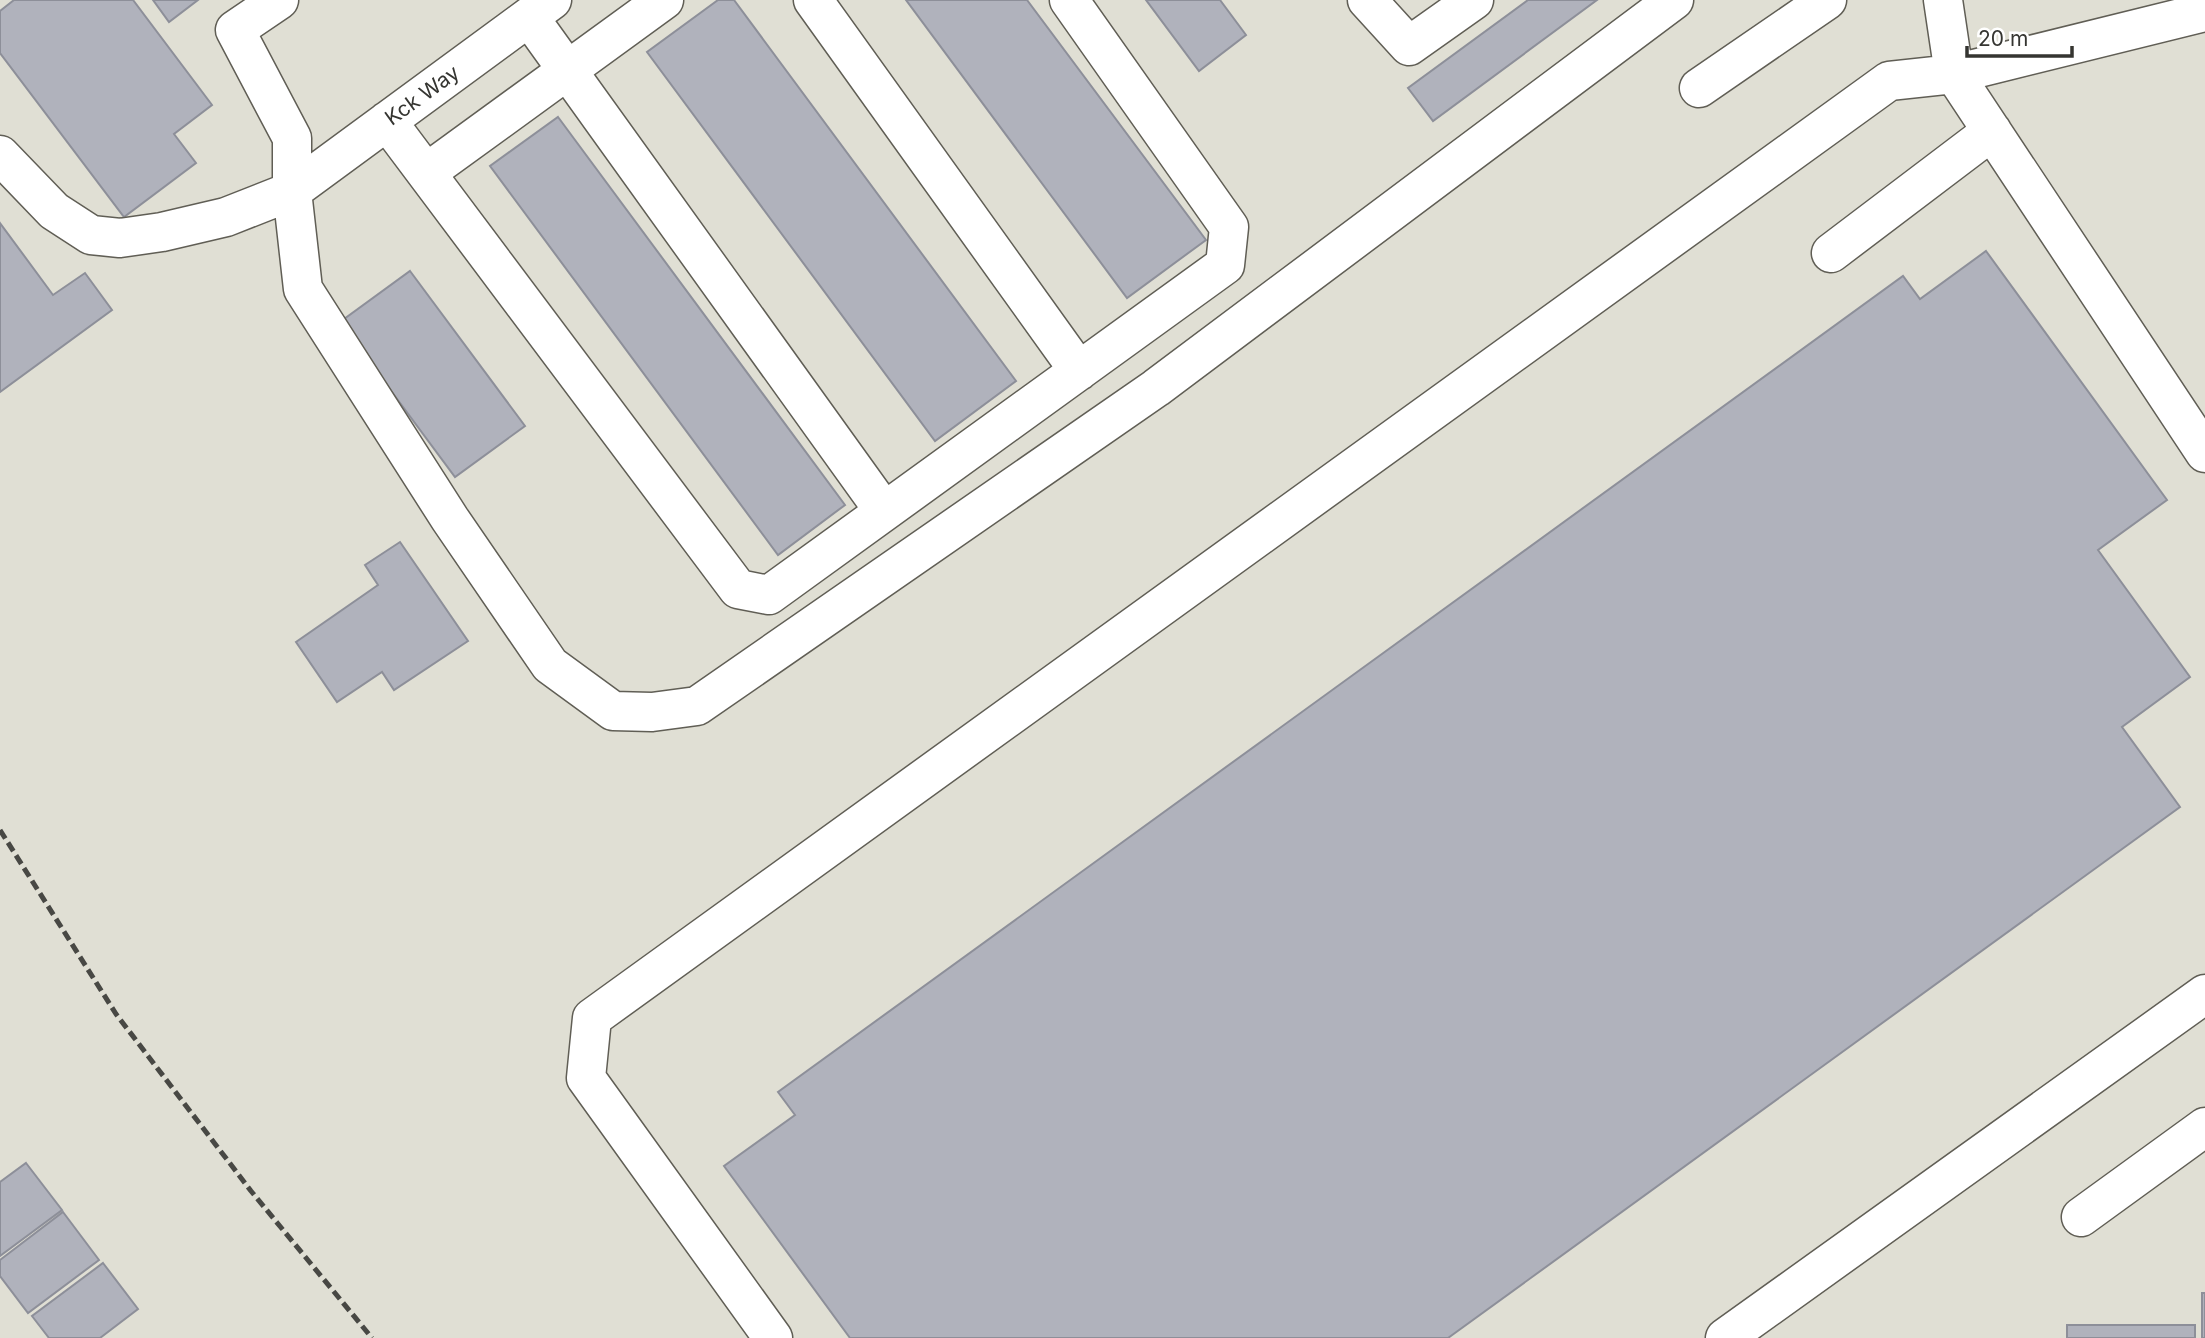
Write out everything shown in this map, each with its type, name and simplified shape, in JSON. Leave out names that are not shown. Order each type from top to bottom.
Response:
[{"type":"street","points":[[279,0],[235,30],[292,138],[292,191],[303,289],[450,519],[550,665],[613,711],[652,712],[696,706],[1156,388],[1674,0]]},
{"type":"street","points":[[426,173],[664,0]]},
{"type":"street","points":[[813,0],[1079,370]]},
{"type":"street","points":[[387,121],[738,589],[769,595],[1224,265],[1229,227],[1069,0]]},
{"type":"street","points":[[1367,0],[1409,46],[1474,0]]},
{"type":"street","points":[[1699,88],[1827,0]]},
{"type":"street","points":[[1943,0],[1954,74],[2205,453]]},
{"type":"street","points":[[540,9],[567,70],[884,511]]},
{"type":"street","name":"Kck Way","points":[[0,155],[54,211],[90,235],[120,238],[162,232],[226,217],[292,191],[540,9]]},
{"type":"street","points":[[773,1338],[586,1078],[592,1018],[1889,81],[1954,74],[2205,12]]},
{"type":"street","points":[[1831,253],[1992,131]]},
{"type":"street","points":[[1725,1338],[2205,994]]},
{"type":"street","points":[[2081,1217],[2205,1127]]},
{"type":"building","points":[[14,0],[133,0],[212,105],[174,134],[196,163],[124,217],[0,53],[0,11]]},
{"type":"building","points":[[153,0],[198,0],[169,22]]},
{"type":"building","points":[[718,0],[734,0],[1016,381],[935,441],[647,52]]},
{"type":"building","points":[[906,0],[1027,0],[1206,240],[1127,298]]},
{"type":"building","points":[[1146,0],[1220,0],[1246,35],[1199,71]]},
{"type":"building","points":[[1528,0],[1597,0],[1433,121],[1408,88]]},
{"type":"building","points":[[558,117],[845,505],[778,555],[490,166]]},
{"type":"building","points":[[0,223],[53,295],[85,273],[112,310],[0,392]]},
{"type":"building","points":[[1986,251],[2167,500],[2098,550],[2190,677],[2122,727],[2180,807],[1448,1338],[850,1338],[724,1166],[795,1115],[778,1092],[1903,276],[1920,299]]},
{"type":"building","points":[[410,271],[525,426],[455,477],[340,322]]},
{"type":"building","points":[[400,542],[468,641],[394,690],[382,672],[337,702],[296,642],[378,585],[365,565]]},
{"type":"building","points":[[26,1163],[62,1210],[0,1256],[0,1182]]},
{"type":"building","points":[[63,1212],[99,1260],[28,1313],[0,1276],[0,1260]]},
{"type":"building","points":[[103,1263],[138,1309],[100,1338],[49,1338],[32,1316]]},
{"type":"building","points":[[2202,1293],[2205,1293],[2205,1338],[2202,1338]]},
{"type":"building","points":[[2067,1325],[2195,1325],[2195,1338],[2067,1338]]},
{"type":"railway","points":[[0,830],[116,1014],[251,1191],[372,1338]]}]
